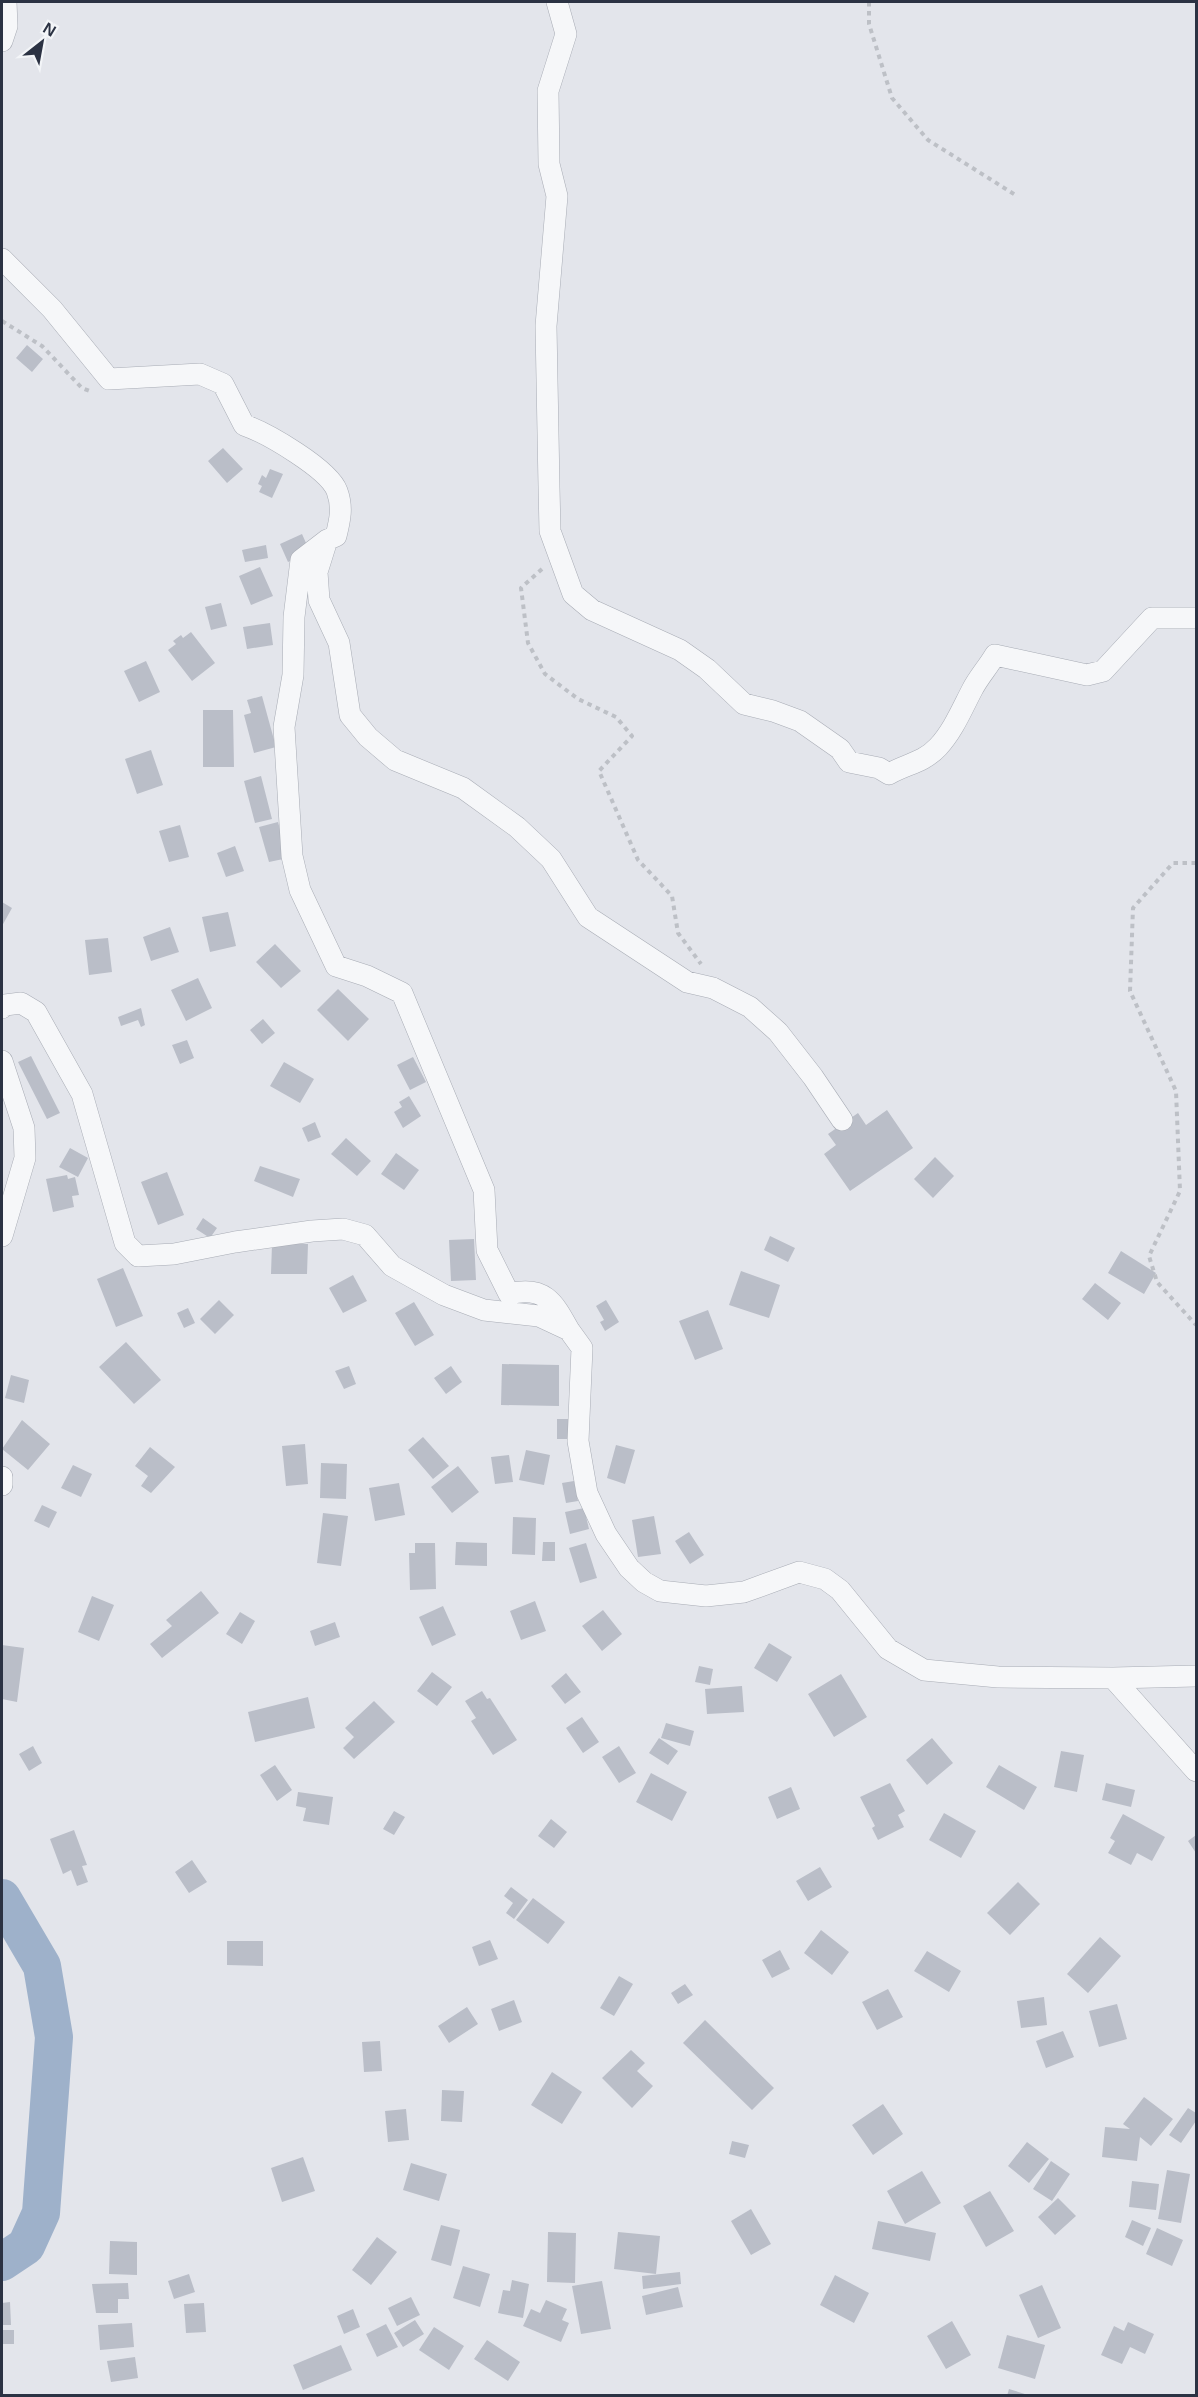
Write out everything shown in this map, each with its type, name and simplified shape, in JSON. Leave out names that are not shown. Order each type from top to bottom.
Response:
[{"type":"street","points":[[2,41],[7,26],[6,2]]},
{"type":"street","points":[[557,2],[566,34],[548,91],[549,164],[557,195],[546,326],[550,531],[573,594],[592,610],[680,650],[707,669],[744,705],[773,711],[800,721],[840,749],[849,762],[879,768],[889,774],[900,767],[915,764],[938,747],[965,706],[972,689],[995,656],[1087,675],[1102,671],[1152,618],[1197,618]]},
{"type":"street","points":[[2,259],[52,309],[109,379],[200,374],[223,384],[244,424],[266,433],[289,447],[337,489],[342,512],[336,536],[301,560],[294,617],[292,675],[284,727],[292,856],[300,890],[336,966],[367,976],[402,993],[483,1190],[487,1250],[509,1294],[525,1290],[551,1299],[582,1348],[578,1441],[587,1493],[606,1534],[629,1568],[644,1582],[660,1591],[706,1596],[744,1592],[799,1572],[825,1580],[840,1590],[888,1649],[924,1670],[998,1677],[1197,1676]]},
{"type":"street","points":[[327,540],[317,573],[320,600],[339,643],[350,715],[368,737],[395,760],[463,788],[517,827],[551,859],[588,917],[687,982],[713,988],[750,1007],[778,1032],[813,1077],[842,1120]]},
{"type":"street","points":[[2,1008],[5,1005],[21,1003],[36,1012],[82,1094],[125,1243],[138,1256],[174,1254],[257,1239],[343,1229],[365,1235],[392,1266],[444,1295],[484,1310],[539,1316],[569,1330]]},
{"type":"street","points":[[2,1061],[24,1128],[25,1158],[2,1236]]},
{"type":"street","points":[[2,1476],[2,1485]]},
{"type":"street","points":[[1113,1678],[1197,1771]]},
{"type":"path","points":[[869,2],[869,24],[891,98],[928,140],[1017,196]]},
{"type":"path","points":[[2,321],[42,346],[82,388],[92,392],[109,379]]},
{"type":"path","points":[[558,554],[521,588],[528,643],[544,674],[578,699],[616,717],[632,736],[599,771],[638,860],[672,896],[678,933],[718,986],[713,988]]},
{"type":"path","points":[[1197,863],[1173,863],[1133,908],[1131,991],[1176,1091],[1180,1191],[1149,1256],[1157,1282],[1197,1325]]},
{"type":"building","points":[[27,345],[43,359],[32,372],[16,358]]},
{"type":"building","points":[[223,448],[243,469],[227,483],[208,461]]},
{"type":"building","points":[[270,469],[283,474],[272,498],[259,492],[262,486],[258,484],[262,475],[266,478]]},
{"type":"building","points":[[302,534],[310,552],[288,562],[280,544]]},
{"type":"building","points":[[266,545],[268,558],[245,562],[242,550]]},
{"type":"building","points":[[260,567],[273,596],[251,605],[239,576]]},
{"type":"building","points":[[221,603],[227,626],[211,630],[205,607]]},
{"type":"building","points":[[270,623],[273,645],[247,649],[243,627]]},
{"type":"building","points":[[191,632],[215,663],[192,681],[168,650],[176,644],[173,641]]},
{"type":"building","points":[[146,661],[160,692],[139,702],[124,671]]},
{"type":"building","points":[[262,696],[276,747],[254,753],[244,715],[251,713],[247,700]]},
{"type":"building","points":[[203,710],[233,710],[234,767],[203,767]]},
{"type":"building","points":[[151,750],[163,785],[137,794],[125,759]]},
{"type":"building","points":[[261,776],[272,819],[255,823],[244,781]]},
{"type":"building","points":[[278,822],[288,858],[269,862],[259,827]]},
{"type":"building","points":[[180,825],[189,857],[169,862],[159,831]]},
{"type":"building","points":[[235,846],[244,871],[226,877],[217,853]]},
{"type":"building","points":[[2,902],[12,908],[2,926]]},
{"type":"building","points":[[228,912],[236,946],[210,952],[202,917]]},
{"type":"building","points":[[170,927],[179,952],[151,961],[143,937]]},
{"type":"building","points":[[108,938],[112,972],[89,975],[85,940]]},
{"type":"building","points":[[275,944],[301,971],[281,988],[256,962]]},
{"type":"building","points":[[198,978],[212,1008],[186,1021],[171,990]]},
{"type":"building","points":[[338,989],[369,1019],[348,1041],[317,1010]]},
{"type":"building","points":[[141,1008],[145,1025],[141,1027],[138,1020],[121,1026],[118,1017]]},
{"type":"building","points":[[263,1019],[275,1033],[262,1044],[250,1030]]},
{"type":"building","points":[[187,1040],[194,1058],[180,1064],[172,1045]]},
{"type":"building","points":[[31,1056],[60,1113],[47,1119],[18,1062]]},
{"type":"building","points":[[413,1057],[426,1082],[410,1090],[397,1065]]},
{"type":"building","points":[[284,1062],[314,1079],[300,1103],[270,1086]]},
{"type":"building","points":[[409,1096],[421,1116],[403,1128],[394,1112],[402,1107],[399,1102]]},
{"type":"building","points":[[887,1110],[913,1148],[850,1191],[824,1154],[836,1145],[828,1134],[858,1113],[866,1125]]},
{"type":"building","points":[[315,1122],[321,1137],[308,1142],[302,1128]]},
{"type":"building","points":[[346,1138],[371,1161],[357,1176],[331,1154]]},
{"type":"building","points":[[70,1148],[88,1158],[78,1177],[59,1167]]},
{"type":"building","points":[[396,1153],[419,1170],[404,1190],[381,1174]]},
{"type":"building","points":[[935,1157],[954,1176],[933,1198],[914,1179]]},
{"type":"building","points":[[260,1166],[300,1179],[293,1197],[254,1181]]},
{"type":"building","points":[[167,1172],[184,1215],[158,1225],[141,1182]]},
{"type":"building","points":[[67,1175],[68,1179],[75,1177],[79,1195],[72,1196],[74,1207],[53,1212],[46,1179]]},
{"type":"building","points":[[203,1218],[217,1228],[210,1238],[196,1229]]},
{"type":"building","points":[[770,1236],[795,1248],[788,1262],[764,1250]]},
{"type":"building","points":[[474,1239],[476,1280],[451,1281],[449,1240]]},
{"type":"building","points":[[272,1244],[308,1244],[307,1274],[271,1274]]},
{"type":"building","points":[[1121,1251],[1156,1273],[1144,1294],[1108,1273]]},
{"type":"building","points":[[123,1268],[143,1316],[116,1327],[97,1279]]},
{"type":"building","points":[[741,1271],[780,1285],[769,1318],[729,1305]]},
{"type":"building","points":[[353,1275],[367,1301],[343,1313],[329,1288]]},
{"type":"building","points":[[1095,1283],[1121,1303],[1108,1320],[1082,1299]]},
{"type":"building","points":[[219,1300],[234,1315],[215,1334],[200,1319]]},
{"type":"building","points":[[606,1300],[619,1322],[605,1331],[600,1322],[604,1320],[596,1306]]},
{"type":"building","points":[[414,1302],[434,1335],[415,1346],[395,1313]]},
{"type":"building","points":[[188,1308],[195,1323],[184,1328],[177,1313]]},
{"type":"building","points":[[708,1310],[723,1349],[695,1360],[679,1321]]},
{"type":"building","points":[[126,1342],[161,1380],[134,1404],[99,1367]]},
{"type":"building","points":[[502,1364],[559,1365],[559,1406],[501,1405]]},
{"type":"building","points":[[349,1366],[356,1384],[344,1389],[335,1371]]},
{"type":"building","points":[[451,1366],[462,1382],[446,1394],[434,1378]]},
{"type":"building","points":[[11,1375],[29,1380],[24,1403],[5,1398]]},
{"type":"building","points":[[557,1419],[570,1419],[570,1439],[557,1439]]},
{"type":"building","points":[[22,1420],[50,1444],[28,1470],[2,1449]]},
{"type":"building","points":[[423,1437],[449,1466],[433,1479],[408,1450]]},
{"type":"building","points":[[305,1444],[308,1484],[286,1486],[282,1446]]},
{"type":"building","points":[[616,1445],[635,1450],[625,1484],[607,1478]]},
{"type":"building","points":[[150,1447],[175,1467],[151,1493],[141,1486],[148,1476],[135,1466]]},
{"type":"building","points":[[526,1450],[550,1455],[544,1485],[519,1480]]},
{"type":"building","points":[[509,1455],[513,1482],[495,1484],[491,1457]]},
{"type":"building","points":[[321,1463],[347,1464],[346,1499],[320,1498]]},
{"type":"building","points":[[73,1465],[92,1474],[81,1497],[61,1488]]},
{"type":"building","points":[[458,1466],[479,1492],[452,1513],[431,1487]]},
{"type":"building","points":[[574,1481],[578,1501],[566,1503],[562,1483]]},
{"type":"building","points":[[399,1483],[405,1515],[375,1521],[369,1488]]},
{"type":"building","points":[[42,1505],[57,1512],[49,1528],[34,1521]]},
{"type":"building","points":[[584,1508],[589,1529],[570,1534],[565,1512]]},
{"type":"building","points":[[323,1513],[348,1516],[341,1566],[317,1563]]},
{"type":"building","points":[[654,1516],[661,1554],[638,1557],[632,1520]]},
{"type":"building","points":[[513,1517],[536,1518],[535,1555],[512,1554]]},
{"type":"building","points":[[689,1532],[704,1555],[690,1564],[675,1541]]},
{"type":"building","points":[[456,1542],[487,1543],[487,1566],[455,1565]]},
{"type":"building","points":[[543,1542],[555,1542],[555,1561],[542,1561]]},
{"type":"building","points":[[415,1543],[435,1543],[436,1589],[410,1590],[409,1553],[415,1553]]},
{"type":"building","points":[[586,1543],[597,1578],[580,1583],[569,1548]]},
{"type":"building","points":[[201,1591],[219,1613],[162,1658],[150,1644],[172,1626],[166,1620]]},
{"type":"building","points":[[92,1596],[114,1605],[99,1641],[78,1632]]},
{"type":"building","points":[[535,1601],[546,1631],[521,1640],[510,1611]]},
{"type":"building","points":[[443,1606],[456,1635],[432,1646],[419,1617]]},
{"type":"building","points":[[603,1610],[622,1634],[602,1651],[582,1626]]},
{"type":"building","points":[[240,1612],[255,1621],[242,1644],[226,1634]]},
{"type":"building","points":[[335,1622],[340,1637],[315,1646],[310,1631]]},
{"type":"building","points":[[769,1643],[792,1657],[777,1682],[754,1668]]},
{"type":"building","points":[[2,1645],[24,1648],[17,1702],[2,1699]]},
{"type":"building","points":[[699,1666],[713,1669],[710,1685],[695,1682]]},
{"type":"building","points":[[432,1672],[452,1687],[437,1706],[417,1691]]},
{"type":"building","points":[[566,1673],[581,1692],[565,1704],[551,1686]]},
{"type":"building","points":[[841,1674],[867,1717],[834,1737],[808,1694]]},
{"type":"building","points":[[742,1686],[744,1712],[707,1714],[705,1689]]},
{"type":"building","points":[[482,1691],[487,1699],[490,1698],[517,1740],[493,1755],[471,1721],[476,1718],[465,1701]]},
{"type":"building","points":[[308,1697],[315,1728],[255,1742],[248,1712]]},
{"type":"building","points":[[374,1701],[395,1722],[354,1759],[343,1748],[354,1737],[345,1728]]},
{"type":"building","points":[[582,1717],[599,1742],[583,1753],[566,1728]]},
{"type":"building","points":[[666,1723],[694,1731],[690,1746],[661,1738]]},
{"type":"building","points":[[659,1738],[678,1751],[668,1765],[649,1753]]},
{"type":"building","points":[[932,1738],[953,1763],[927,1785],[906,1760]]},
{"type":"building","points":[[33,1746],[42,1763],[29,1771],[19,1754]]},
{"type":"building","points":[[619,1746],[636,1773],[619,1783],[602,1757]]},
{"type":"building","points":[[1061,1751],[1084,1755],[1077,1792],[1054,1787]]},
{"type":"building","points":[[275,1765],[292,1790],[277,1801],[260,1775]]},
{"type":"building","points":[[999,1765],[1037,1787],[1024,1810],[986,1787]]},
{"type":"building","points":[[651,1773],[687,1792],[672,1821],[636,1802]]},
{"type":"building","points":[[890,1783],[905,1811],[898,1815],[904,1827],[878,1840],[872,1828],[875,1826],[860,1797]]},
{"type":"building","points":[[1106,1783],[1135,1790],[1131,1807],[1102,1800]]},
{"type":"building","points":[[791,1787],[800,1809],[777,1819],[768,1797]]},
{"type":"building","points":[[298,1792],[333,1797],[329,1825],[303,1821],[306,1808],[296,1806]]},
{"type":"building","points":[[394,1811],[405,1817],[394,1835],[383,1829]]},
{"type":"building","points":[[944,1813],[976,1831],[961,1858],[929,1840]]},
{"type":"building","points":[[1123,1814],[1165,1837],[1152,1861],[1137,1853],[1131,1865],[1108,1853],[1115,1841],[1110,1838]]},
{"type":"building","points":[[551,1819],[567,1832],[554,1848],[538,1836]]},
{"type":"building","points":[[74,1830],[87,1865],[82,1866],[88,1882],[77,1886],[71,1870],[63,1874],[50,1839]]},
{"type":"building","points":[[1196,1835],[1196,1853],[1188,1841]]},
{"type":"building","points":[[192,1860],[207,1882],[189,1893],[175,1872]]},
{"type":"building","points":[[820,1867],[832,1887],[808,1901],[796,1881]]},
{"type":"building","points":[[1018,1882],[1040,1904],[1010,1935],[987,1913]]},
{"type":"building","points":[[511,1887],[528,1900],[514,1919],[506,1913],[513,1903],[504,1896]]},
{"type":"building","points":[[533,1898],[565,1922],[548,1944],[516,1920]]},
{"type":"building","points":[[821,1930],[849,1952],[832,1975],[804,1953]]},
{"type":"building","points":[[1100,1937],[1121,1956],[1088,1993],[1067,1974]]},
{"type":"building","points":[[490,1940],[498,1959],[479,1966],[472,1947]]},
{"type":"building","points":[[227,1941],[263,1941],[263,1966],[227,1965]]},
{"type":"building","points":[[780,1950],[790,1969],[772,1978],[762,1960]]},
{"type":"building","points":[[927,1951],[961,1971],[949,1992],[914,1971]]},
{"type":"building","points":[[619,1976],[633,1984],[614,2016],[600,2008]]},
{"type":"building","points":[[685,1984],[693,1995],[678,2004],[671,1993]]},
{"type":"building","points":[[888,1989],[903,2017],[877,2030],[862,2002]]},
{"type":"building","points":[[1044,1997],[1047,2025],[1021,2028],[1017,2001]]},
{"type":"building","points":[[514,2000],[522,2022],[499,2031],[491,2009]]},
{"type":"building","points":[[1117,2004],[1127,2039],[1099,2047],[1089,2011]]},
{"type":"building","points":[[467,2007],[478,2024],[449,2043],[438,2026]]},
{"type":"building","points":[[705,2020],[774,2088],[752,2110],[683,2043]]},
{"type":"building","points":[[1063,2031],[1074,2057],[1046,2068],[1036,2041]]},
{"type":"building","points":[[380,2041],[382,2071],[364,2072],[362,2042]]},
{"type":"building","points":[[631,2050],[645,2063],[637,2071],[653,2086],[632,2108],[602,2078]]},
{"type":"building","points":[[552,2072],[582,2092],[562,2124],[531,2105]]},
{"type":"building","points":[[442,2090],[464,2091],[462,2122],[441,2121]]},
{"type":"building","points":[[1144,2097],[1173,2119],[1151,2146],[1140,2137],[1137,2161],[1102,2157],[1105,2127],[1130,2129],[1123,2124]]},
{"type":"building","points":[[883,2104],[903,2134],[873,2155],[852,2125]]},
{"type":"building","points":[[1188,2108],[1196,2113],[1196,2121],[1181,2143],[1169,2135]]},
{"type":"building","points":[[406,2109],[409,2140],[388,2142],[385,2111]]},
{"type":"building","points":[[732,2141],[749,2145],[745,2158],[729,2154]]},
{"type":"building","points":[[1027,2142],[1049,2159],[1029,2183],[1008,2166]]},
{"type":"building","points":[[303,2157],[315,2191],[282,2202],[271,2168]]},
{"type":"building","points":[[1051,2161],[1070,2174],[1052,2201],[1033,2189]]},
{"type":"building","points":[[411,2163],[447,2174],[439,2201],[403,2190]]},
{"type":"building","points":[[1167,2170],[1190,2174],[1181,2223],[1158,2219]]},
{"type":"building","points":[[922,2171],[941,2203],[905,2224],[887,2191]]},
{"type":"building","points":[[1132,2181],[1159,2184],[1156,2210],[1129,2207]]},
{"type":"building","points":[[990,2191],[1014,2231],[986,2247],[963,2206]]},
{"type":"building","points":[[1058,2198],[1076,2216],[1055,2235],[1038,2217]]},
{"type":"building","points":[[751,2209],[771,2244],[751,2255],[731,2221]]},
{"type":"building","points":[[1132,2220],[1151,2228],[1143,2246],[1125,2237]]},
{"type":"building","points":[[878,2221],[936,2233],[930,2261],[872,2249]]},
{"type":"building","points":[[441,2225],[460,2230],[451,2266],[431,2260]]},
{"type":"building","points":[[1157,2228],[1183,2240],[1172,2266],[1146,2254]]},
{"type":"building","points":[[548,2232],[576,2233],[575,2283],[547,2282]]},
{"type":"building","points":[[618,2232],[660,2236],[656,2274],[614,2269]]},
{"type":"building","points":[[377,2237],[397,2252],[371,2285],[352,2270]]},
{"type":"building","points":[[110,2241],[137,2242],[137,2275],[109,2274]]},
{"type":"building","points":[[463,2266],[490,2274],[480,2307],[453,2298]]},
{"type":"building","points":[[680,2272],[681,2284],[643,2289],[642,2276]]},
{"type":"building","points":[[189,2274],[195,2292],[174,2299],[168,2281]]},
{"type":"building","points":[[835,2275],[869,2293],[854,2323],[820,2305]]},
{"type":"building","points":[[512,2280],[529,2284],[523,2318],[498,2313],[503,2290],[510,2291]]},
{"type":"building","points":[[602,2281],[611,2329],[581,2334],[572,2286]]},
{"type":"building","points":[[128,2283],[129,2299],[118,2299],[118,2313],[96,2313],[92,2284]]},
{"type":"building","points":[[1042,2285],[1061,2328],[1038,2338],[1019,2295]]},
{"type":"building","points":[[678,2287],[683,2307],[646,2315],[642,2296]]},
{"type":"building","points":[[411,2297],[420,2315],[397,2326],[388,2308]]},
{"type":"building","points":[[546,2300],[567,2309],[562,2320],[569,2323],[561,2342],[523,2326],[531,2309],[540,2313]]},
{"type":"building","points":[[10,2302],[11,2325],[2,2325],[2,2303]]},
{"type":"building","points":[[204,2303],[206,2332],[186,2333],[184,2304]]},
{"type":"building","points":[[353,2309],[360,2327],[344,2334],[337,2316]]},
{"type":"building","points":[[415,2320],[424,2334],[403,2347],[394,2333]]},
{"type":"building","points":[[952,2321],[971,2355],[946,2369],[927,2336]]},
{"type":"building","points":[[1128,2322],[1154,2334],[1145,2354],[1130,2347],[1122,2364],[1101,2355],[1114,2326],[1124,2331]]},
{"type":"building","points":[[132,2323],[134,2347],[100,2350],[98,2325]]},
{"type":"building","points":[[386,2324],[398,2347],[377,2357],[366,2334]]},
{"type":"building","points":[[434,2327],[464,2346],[449,2370],[419,2350]]},
{"type":"building","points":[[2,2330],[14,2330],[14,2344],[2,2344]]},
{"type":"building","points":[[1007,2335],[1045,2345],[1035,2379],[998,2368]]},
{"type":"building","points":[[487,2340],[520,2362],[508,2381],[474,2359]]},
{"type":"building","points":[[341,2345],[352,2370],[303,2390],[293,2365]]},
{"type":"building","points":[[135,2357],[138,2378],[111,2382],[107,2361]]},
{"type":"building","points":[[1009,2389],[1028,2395],[1028,2396],[1007,2396]]},
{"type":"waterway","points":[[2,1898],[42,1966],[54,2037],[41,2213],[26,2246],[2,2262]]}]
